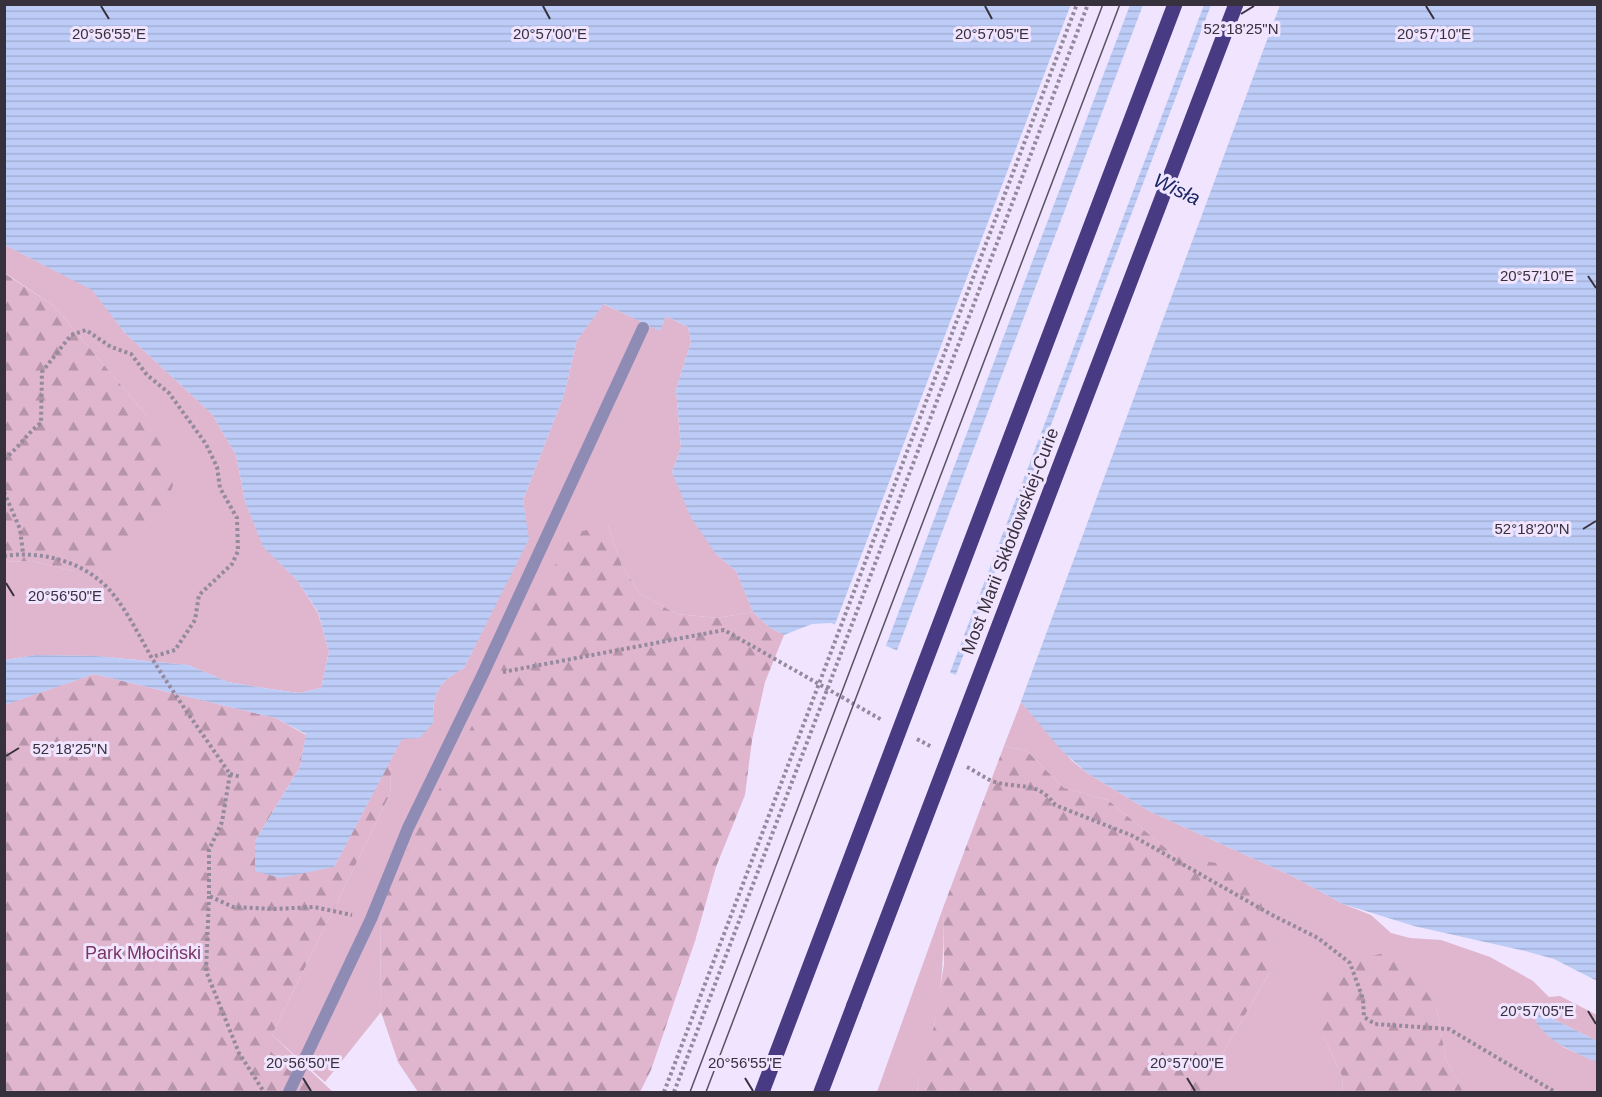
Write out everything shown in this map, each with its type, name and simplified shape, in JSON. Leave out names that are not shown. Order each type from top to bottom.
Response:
[{"type":"main road","name":"Most Marii Skłodowskiej-Curie","points":[[762,1092],[1175,4]]},
{"type":"main road","name":"Most Marii Skłodowskiej-Curie","points":[[822,1092],[1236,4]]},
{"type":"lane","points":[[289,1092],[370,919],[408,828],[482,676],[643,328]]},
{"type":"path","points":[[664,1092],[1077,4]]},
{"type":"path","points":[[674,1092],[1088,4]]},
{"type":"path","points":[[4,459],[24,444],[28,433],[41,423],[42,372],[71,335],[86,330],[111,347],[130,354],[147,375],[169,393],[206,444],[217,467],[220,488],[237,518],[238,551],[232,564],[199,595],[195,620],[175,650],[152,657]]},
{"type":"path","points":[[4,492],[20,529],[23,553]]},
{"type":"path","points":[[4,556],[23,553],[68,561],[100,580],[122,609],[230,774],[241,777]]},
{"type":"path","points":[[482,676],[724,630],[891,725]]},
{"type":"path","points":[[911,736],[942,753]]},
{"type":"path","points":[[963,765],[993,782],[1027,785],[1049,796],[1055,805],[1133,836],[1272,915],[1318,938],[1350,963],[1363,999],[1364,1017],[1375,1024],[1399,1023],[1449,1029],[1555,1092]]},
{"type":"path","points":[[230,774],[222,822],[209,850],[206,970],[239,1053],[264,1092]]},
{"type":"path","points":[[209,896],[233,907],[274,909],[314,907],[370,919]]},
{"type":"green space","points":[[5,245],[93,290],[124,332],[212,414],[236,455],[245,501],[263,546],[297,580],[318,613],[329,652],[321,688],[299,693],[270,689],[228,682],[188,665],[96,656],[36,655],[5,660],[5,562],[32,561],[74,571],[148,417],[54,306],[5,273]]},
{"type":"green space","points":[[4,273],[54,306],[148,417],[164,448],[173,485],[162,517],[118,559],[97,570],[74,571],[32,561],[5,562]]},
{"type":"green space","points":[[603,304],[660,330],[666,316],[688,327],[691,342],[676,389],[681,447],[672,472],[716,554],[736,571],[753,612],[717,618],[677,614],[640,594],[622,566],[608,526],[380,903],[381,1012],[325,1082],[272,1035],[390,794],[389,763],[402,738],[433,723],[434,704],[438,690],[455,673],[464,668],[528,539],[523,500],[564,395],[577,340]]},
{"type":"green space","points":[[608,526],[622,566],[640,594],[677,614],[717,618],[753,612],[769,627],[784,635],[765,682],[752,740],[745,795],[716,867],[695,941],[651,1070],[640,1092],[418,1092],[398,1062],[381,1012],[380,903],[572,533]]},
{"type":"green space","name":"Park Młociński","points":[[94,674],[276,718],[306,735],[300,767],[255,841],[334,867],[389,763],[390,794],[272,1035],[333,1092],[5,1092],[4,705]]},
{"type":"green space","points":[[1021,702],[1072,761],[1087,773],[1151,812],[1292,876],[1343,904],[1371,915],[1391,933],[1410,938],[1441,940],[1490,957],[1533,981],[1549,997],[1560,996],[1597,1015],[1597,1041],[1541,1013],[1563,1047],[1597,1062],[1597,1092],[1463,1092],[1446,1059],[1436,1006],[1324,1037],[1342,1076],[1343,1092],[1210,1092],[1210,1075],[1270,972],[1182,858],[1174,855],[1108,800],[1064,788],[1027,751],[1004,746]]},
{"type":"green space","points":[[1004,746],[1027,751],[1064,788],[1108,800],[1174,855],[1216,863],[1257,890],[1272,938],[1270,972],[1210,1075],[1210,1092],[917,1092],[934,1026],[944,964],[943,908]]},
{"type":"green space","points":[[943,908],[943,952],[939,996],[917,1092],[877,1092]]},
{"type":"green space","points":[[1388,952],[1417,978],[1436,1006],[1446,1059],[1463,1092],[1343,1092],[1342,1076],[1324,1037],[1316,1008],[1327,980],[1344,963]]},
{"type":"water","name":"Wisła","points":[[5,5],[1597,5],[1597,981],[1554,959],[1414,926],[1343,904],[1292,876],[1151,812],[1087,773],[1061,750],[1021,702],[831,623],[812,624],[784,635],[769,627],[753,612],[736,571],[716,554],[691,518],[672,472],[681,447],[676,389],[691,342],[688,327],[666,316],[660,331],[604,304],[577,340],[564,395],[523,500],[529,539],[464,668],[442,684],[438,690],[434,704],[433,723],[420,738],[402,739],[334,867],[280,878],[255,871],[255,841],[300,767],[306,734],[276,718],[94,674],[5,705],[5,660],[36,655],[96,656],[188,665],[228,682],[299,693],[321,688],[329,652],[318,612],[297,580],[263,547],[245,501],[236,455],[212,414],[124,332],[92,290],[5,245]]},
{"type":"water","points":[[1541,1013],[1597,1041],[1597,1062],[1561,1045],[1544,1032],[1533,1016]]},
{"type":"pier","points":[[1071,4],[1130,5],[885,648],[834,627]]},
{"type":"pier","points":[[1143,5],[1204,5],[949,675],[896,653]]},
{"type":"pier","points":[[1211,5],[1280,5],[1020,704],[955,677]]},
{"type":"tram line","points":[[690,1092],[1103,4]]},
{"type":"tram line","points":[[706,1092],[1120,4]]}]
